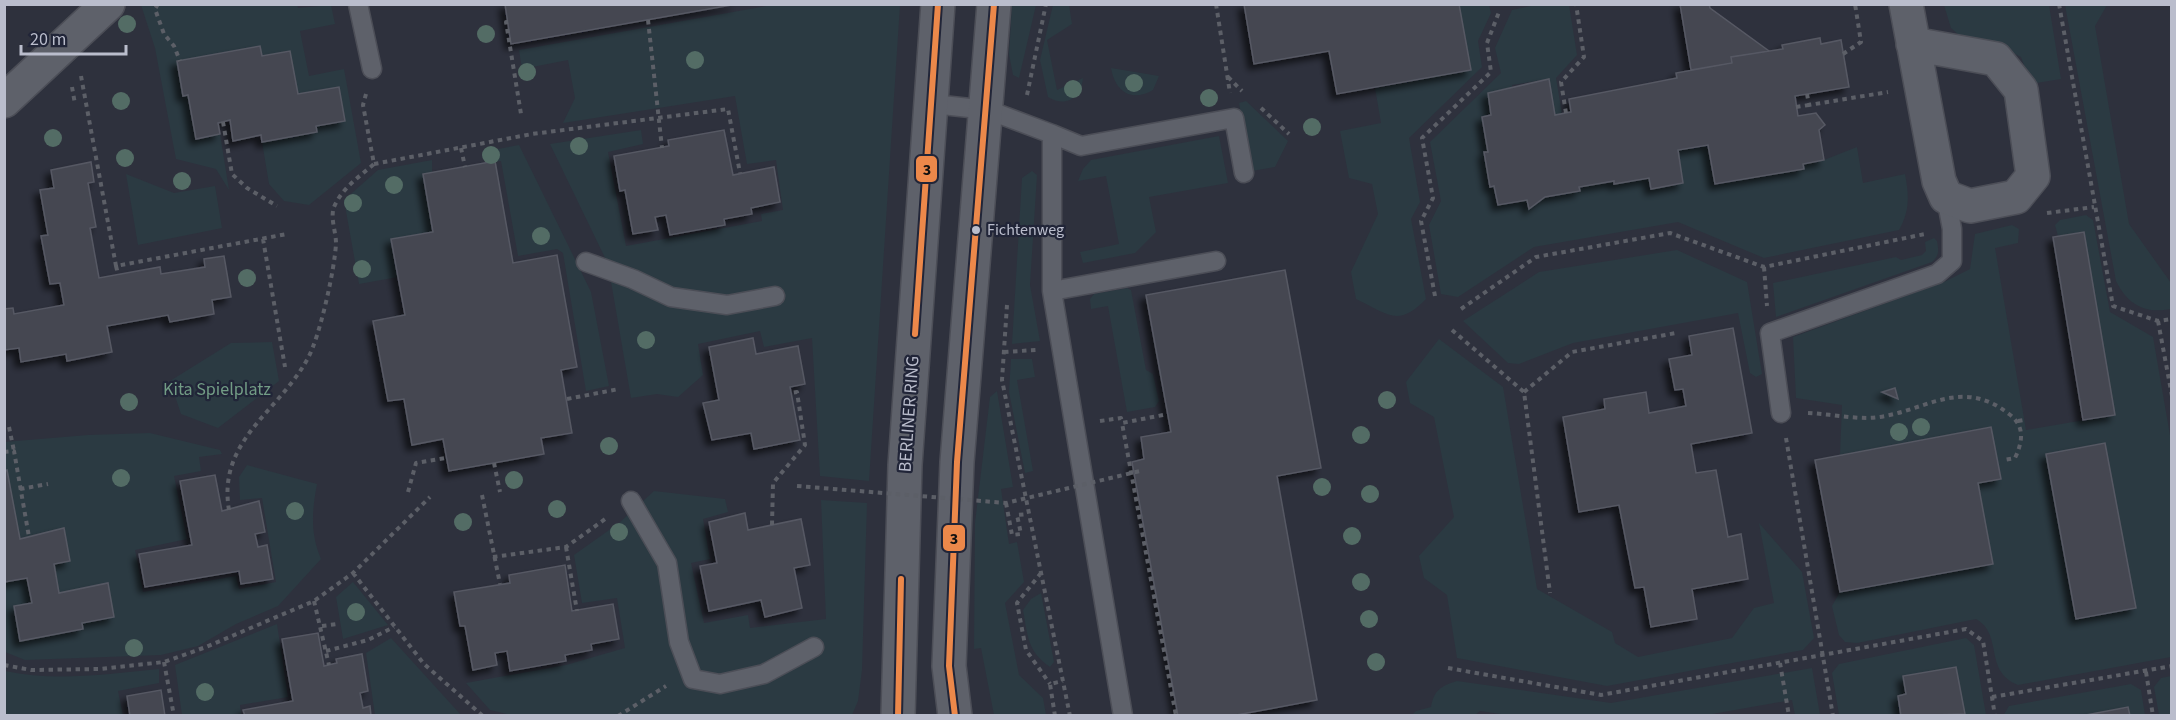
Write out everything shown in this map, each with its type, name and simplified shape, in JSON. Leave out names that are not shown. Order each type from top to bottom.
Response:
[{"type":"street","points":[[4,101],[108,4]]},
{"type":"street","name":"BERLINER RING","points":[[898,716],[905,465],[933,104],[938,4]]},
{"type":"street","points":[[956,716],[949,666],[957,462],[988,110],[994,4]]},
{"type":"street","points":[[1906,4],[1913,44],[1922,87],[1939,181],[1946,197],[1970,206],[2016,197],[2033,176],[2021,90],[1996,59],[1913,44]]},
{"type":"lane","points":[[358,4],[372,69]]},
{"type":"lane","points":[[933,104],[988,110],[1081,146],[1234,118],[1244,173]]},
{"type":"lane","points":[[1052,134],[1052,291],[1123,716]]},
{"type":"lane","points":[[1781,413],[1770,333],[1937,273],[1952,261],[1952,229],[1946,197]]},
{"type":"lane","points":[[1052,291],[1216,261]]},
{"type":"lane","points":[[586,262],[633,279],[671,297],[727,305],[775,296]]},
{"type":"lane","points":[[631,501],[667,563],[679,642],[693,679],[720,684],[764,674],[814,647]]},
{"type":"path","points":[[158,4],[155,9],[158,20],[180,61]]},
{"type":"path","points":[[1022,123],[1046,4]]},
{"type":"path","points":[[1216,4],[1234,118]]},
{"type":"path","points":[[1566,113],[1561,82],[1584,57],[1576,4]]},
{"type":"path","points":[[1843,54],[1861,42],[1855,4]]},
{"type":"path","points":[[2059,4],[2113,306],[2158,321],[2172,319]]},
{"type":"path","points":[[1435,296],[1421,221],[1433,198],[1422,138],[1491,72],[1487,43],[1499,12]]},
{"type":"path","points":[[648,20],[657,120],[662,148]]},
{"type":"path","points":[[508,22],[506,22],[521,114]]},
{"type":"path","points":[[69,41],[80,69],[118,274]]},
{"type":"path","points":[[372,69],[363,105],[374,164]]},
{"type":"path","points":[[1796,107],[1922,87]]},
{"type":"path","points":[[1807,94],[1809,105]]},
{"type":"path","points":[[229,510],[226,489],[232,460],[308,358],[320,325],[336,243],[333,210],[342,191],[374,164],[532,134],[728,110],[740,173]]},
{"type":"path","points":[[223,122],[232,174],[248,188],[278,206]]},
{"type":"path","points":[[461,148],[465,167]]},
{"type":"path","points":[[1461,309],[1536,257],[1670,233],[1764,267],[1952,229]]},
{"type":"path","points":[[116,266],[286,234]]},
{"type":"path","points":[[263,239],[285,367]]},
{"type":"path","points":[[1764,267],[1770,333]]},
{"type":"path","points":[[1008,295],[1002,380],[1070,716]]},
{"type":"path","points":[[2158,321],[2172,396]]},
{"type":"path","points":[[1452,330],[1524,392],[1550,593]]},
{"type":"path","points":[[1524,392],[1572,352],[1676,333]]},
{"type":"path","points":[[1004,352],[1031,350]]},
{"type":"path","points":[[567,399],[619,390]]},
{"type":"path","points":[[772,525],[773,483],[805,444],[797,392],[791,393]]},
{"type":"path","points":[[1833,716],[1781,413],[1870,418],[1969,395],[1997,405],[2018,421],[2023,441],[2015,458],[2004,460]]},
{"type":"path","points":[[1163,416],[1122,423],[1176,716]]},
{"type":"path","points":[[2018,421],[2024,420]]},
{"type":"path","points":[[9,427],[29,537]]},
{"type":"path","points":[[4,452],[14,452]]},
{"type":"path","points":[[408,492],[416,463],[446,458]]},
{"type":"path","points":[[494,463],[500,492]]},
{"type":"path","points":[[796,486],[1006,503],[1140,471]]},
{"type":"path","points":[[21,489],[48,484]]},
{"type":"path","points":[[482,495],[500,584]]},
{"type":"path","points":[[4,665],[31,670],[101,669],[164,662],[314,601],[353,573],[430,497]]},
{"type":"path","points":[[493,557],[566,546],[631,501]]},
{"type":"path","points":[[1006,503],[1012,536],[1021,534],[1017,515],[1028,514]]},
{"type":"path","points":[[566,546],[577,611]]},
{"type":"path","points":[[1041,572],[1017,603],[1026,650],[1050,684],[1055,716]]},
{"type":"path","points":[[353,573],[424,664],[483,716]]},
{"type":"path","points":[[314,601],[322,626],[328,665]]},
{"type":"path","points":[[322,626],[337,624]]},
{"type":"path","points":[[326,651],[368,640],[394,627]]},
{"type":"path","points":[[1448,668],[1601,695],[1966,629],[1983,640],[1995,716]]},
{"type":"path","points":[[618,716],[656,694],[681,675],[687,661]]},
{"type":"path","points":[[164,662],[174,716]]},
{"type":"path","points":[[1780,663],[1789,716]]},
{"type":"path","points":[[1992,697],[2172,666]]},
{"type":"path","points":[[2146,672],[2153,716]]},
{"type":"path","points":[[1050,684],[1063,681]]},
{"type":"green space","points":[[297,4],[298,8],[331,5],[335,24],[300,31],[309,76],[344,69],[361,163],[309,205],[284,201],[269,184],[262,142],[317,132],[316,126],[345,120],[339,87],[298,94],[290,51],[262,56],[260,46],[177,62],[183,96],[188,95],[196,138],[220,134],[229,190],[216,169],[176,159],[155,48],[141,5]]},
{"type":"green space","points":[[772,5],[900,5],[869,481],[820,476],[812,338],[764,347],[760,331],[698,344],[703,375],[678,397],[657,394],[631,398],[608,264],[550,144],[641,130],[643,144],[608,152],[626,246],[762,221],[761,214],[783,210],[776,160],[747,164],[735,96],[563,123],[575,98],[568,60],[522,69],[519,50]]},
{"type":"green space","points":[[1012,5],[1036,5],[1019,78],[1013,75],[1009,54]]},
{"type":"green space","points":[[1053,5],[1069,5],[1072,24],[1047,40],[1057,90],[1083,78],[1076,96],[1066,101],[1048,97],[1040,60]]},
{"type":"green space","points":[[1459,5],[1489,5],[1491,13],[1478,41],[1482,67],[1409,138],[1420,202],[1411,219],[1426,299],[1408,313],[1392,316],[1356,299],[1351,272],[1378,214],[1372,184],[1349,178],[1340,131],[1381,123],[1375,88],[1471,70]]},
{"type":"green space","points":[[1535,5],[1569,5],[1577,55],[1556,78],[1562,114],[1555,115],[1549,79],[1512,85],[1512,89],[1488,93],[1491,115],[1482,117],[1488,152],[1484,153],[1490,186],[1494,186],[1498,205],[1527,200],[1530,208],[1545,197],[1580,191],[1579,187],[1614,181],[1614,183],[1649,178],[1651,188],[1682,183],[1678,150],[1708,145],[1716,184],[1804,169],[1803,164],[1824,160],[1857,147],[1863,183],[1905,174],[1908,203],[1899,230],[1764,258],[1678,222],[1534,247],[1458,297],[1441,294],[1429,225],[1441,201],[1430,142],[1501,73],[1495,48],[1512,10]]},
{"type":"green space","points":[[1944,5],[2049,5],[2061,79],[2031,84],[2021,57],[1992,42],[1960,36],[1951,28]]},
{"type":"green space","points":[[2065,5],[2107,5],[2095,26],[2129,224],[2171,283],[2171,309],[2153,310],[2138,306],[2126,296],[2116,281]]},
{"type":"green space","points":[[1111,68],[1159,76],[1153,90],[1145,94],[1131,95],[1116,83]]},
{"type":"green space","points":[[1246,101],[1288,141],[1275,167],[1252,171],[1239,103]]},
{"type":"green space","points":[[1219,136],[1228,183],[1149,197],[1156,232],[1135,253],[1083,263],[1080,252],[1119,244],[1106,176],[1078,181],[1083,169],[1091,160]]},
{"type":"green space","points":[[519,145],[591,292],[609,386],[586,391],[563,253],[557,249],[518,256],[501,161],[489,162],[487,151]]},
{"type":"green space","points":[[432,160],[433,232],[391,239],[398,277],[359,284],[344,200],[378,170]]},
{"type":"green space","points":[[1032,171],[1037,175],[1030,285],[1040,341],[1012,344],[1022,178]]},
{"type":"green space","points":[[126,174],[174,193],[215,186],[222,228],[138,245]]},
{"type":"green space","points":[[2086,215],[2093,220],[2110,312],[2153,337],[2171,441],[2171,657],[2018,685],[2007,679],[2001,671],[1989,634],[1976,619],[1857,643],[1845,642],[1839,635],[1832,606],[1840,592],[1992,564],[1978,483],[2001,478],[1991,427],[1840,455],[1842,405],[1796,398],[1793,337],[1944,282],[1970,269],[1975,234],[2012,225],[2019,229],[2018,243],[1995,248],[2026,430],[2114,415],[2084,232],[2058,236],[2055,225],[2060,220]]},
{"type":"green space","points":[[1934,238],[1937,241],[1938,250],[1932,262],[1776,317],[1773,283],[1896,257],[1901,260],[1922,255],[1926,251],[1925,242]]},
{"type":"green space","points":[[1677,250],[1747,282],[1762,374],[1756,377],[1750,373],[1738,313],[1573,343],[1519,364],[1508,363],[1463,321],[1539,272]]},
{"type":"green space","points":[[1127,288],[1131,290],[1146,370],[1153,374],[1159,401],[1155,407],[1127,412],[1108,306],[1091,309],[1090,299],[1094,294]]},
{"type":"green space","points":[[1439,339],[1503,387],[1537,589],[1612,632],[1615,643],[1638,657],[1732,638],[1754,608],[1774,603],[1759,523],[1802,572],[1814,638],[1803,650],[1607,686],[1457,658],[1447,595],[1424,578],[1419,556],[1454,517],[1434,417],[1410,403],[1406,382]]},
{"type":"green space","name":"Kita Spielplatz","points":[[272,342],[279,381],[218,428],[181,414],[170,381],[231,343]]},
{"type":"green space","points":[[1011,359],[1032,359],[1035,377],[1017,380],[1033,471],[1025,473],[1009,392]]},
{"type":"green space","points":[[997,391],[1013,487],[1001,489],[1009,544],[1017,542],[1024,582],[1005,603],[1019,675],[1043,698],[1046,715],[994,715],[981,648],[974,649],[975,523],[990,397]]},
{"type":"green space","points":[[150,433],[220,450],[222,454],[199,457],[201,471],[174,476],[187,539],[135,550],[143,592],[236,576],[239,589],[276,582],[262,498],[240,500],[239,477],[247,465],[317,484],[313,522],[315,540],[321,559],[278,606],[236,624],[198,646],[161,655],[25,660],[5,652],[4,442],[88,435]]},
{"type":"green space","points":[[654,491],[725,499],[728,512],[703,519],[710,559],[691,563],[704,623],[748,615],[750,628],[826,619],[821,500],[867,503],[862,670],[858,701],[852,715],[511,715],[490,710],[466,683],[566,665],[625,648],[617,598],[582,603],[574,555],[619,523]]},
{"type":"green space","points":[[353,582],[388,625],[343,639],[336,597]]},
{"type":"green space","points":[[1041,593],[1054,662],[1050,667],[1033,649],[1023,610],[1031,599]]},
{"type":"green space","points":[[277,624],[288,697],[240,705],[241,715],[182,715],[175,665]]},
{"type":"green space","points":[[391,638],[461,715],[375,715],[366,653]]},
{"type":"green space","points":[[1966,638],[1974,645],[1986,715],[1839,715],[1832,673],[1839,664]]},
{"type":"green space","points":[[1812,668],[1820,715],[1795,715],[1792,700],[1701,716],[1514,716],[1480,711],[1475,715],[1412,715],[1416,711],[1431,707],[1434,696],[1439,690],[1457,681],[1611,703]]},
{"type":"green space","points":[[159,669],[159,683],[118,691],[123,715],[5,715],[5,671],[62,677]]},
{"type":"green space","points":[[2171,676],[2171,715],[2159,715],[2154,687],[2161,678]]},
{"type":"green space","points":[[2131,684],[2141,690],[2145,715],[2003,716],[2009,706]]},
{"type":"building","points":[[505,4],[737,4],[511,44]]},
{"type":"building","points":[[1244,4],[1459,4],[1471,70],[1337,94],[1329,51],[1254,64]]},
{"type":"building","points":[[1680,4],[1709,4],[1710,8],[1769,51],[1731,57],[1732,63],[1691,70]]},
{"type":"building","points":[[1820,38],[1821,44],[1841,40],[1849,87],[1795,96],[1798,116],[1816,113],[1825,125],[1819,130],[1824,160],[1803,164],[1804,169],[1715,184],[1708,145],[1678,150],[1683,183],[1651,189],[1649,178],[1614,184],[1614,181],[1579,187],[1580,191],[1545,197],[1529,209],[1527,200],[1498,205],[1494,186],[1490,187],[1484,152],[1488,152],[1482,117],[1491,115],[1488,93],[1549,79],[1555,115],[1571,112],[1569,99],[1677,78],[1676,73],[1732,63],[1731,57],[1783,49],[1782,45]]},
{"type":"building","points":[[260,46],[262,56],[290,51],[298,94],[339,87],[345,121],[316,126],[317,132],[262,142],[261,135],[233,141],[230,120],[218,123],[220,134],[196,139],[188,95],[183,96],[177,61]]},
{"type":"building","points":[[724,130],[733,175],[774,167],[780,202],[751,208],[752,214],[724,219],[725,225],[670,235],[666,215],[655,217],[658,230],[633,234],[625,190],[620,191],[614,156],[669,146],[668,140]]},
{"type":"building","points":[[495,161],[513,263],[557,255],[577,367],[561,370],[572,433],[541,438],[544,454],[449,471],[443,439],[412,445],[404,399],[388,401],[373,321],[405,315],[391,239],[433,232],[423,174]]},
{"type":"building","points":[[91,162],[94,182],[88,183],[96,227],[90,228],[99,278],[160,267],[161,274],[205,267],[204,259],[224,256],[231,297],[212,300],[214,314],[170,322],[168,315],[107,326],[112,352],[67,361],[66,354],[21,362],[19,348],[4,350],[4,309],[13,308],[14,314],[64,305],[60,283],[50,284],[41,236],[48,235],[40,190],[54,188],[51,170]]},
{"type":"building","points":[[2084,232],[2115,415],[2083,420],[2053,237]]},
{"type":"building","points":[[1285,270],[1321,468],[1277,476],[1317,700],[1231,716],[1178,716],[1132,462],[1144,459],[1141,437],[1171,432],[1146,295]]},
{"type":"building","points":[[1733,328],[1752,433],[1691,444],[1696,473],[1716,470],[1728,537],[1741,534],[1748,579],[1692,589],[1697,619],[1651,627],[1644,587],[1635,588],[1619,505],[1579,512],[1563,417],[1605,409],[1604,399],[1646,392],[1649,413],[1686,406],[1683,389],[1675,390],[1669,359],[1692,355],[1689,336]]},
{"type":"building","points":[[753,338],[756,354],[798,346],[805,384],[790,387],[800,440],[754,449],[751,433],[712,440],[703,403],[719,400],[709,347]]},
{"type":"building","points":[[1895,388],[1898,399],[1882,392]]},
{"type":"building","points":[[1991,427],[2001,479],[1978,483],[1993,564],[1840,592],[1815,460]]},
{"type":"building","points":[[2105,443],[2136,608],[2076,619],[2046,454]]},
{"type":"building","points":[[7,470],[20,539],[64,528],[70,561],[54,564],[59,593],[108,583],[114,617],[82,623],[83,629],[20,641],[14,606],[32,603],[27,578],[4,582],[4,471]]},
{"type":"building","points":[[215,475],[222,511],[259,501],[265,532],[255,534],[258,547],[267,545],[273,579],[241,584],[239,571],[145,587],[139,554],[192,545],[180,481]]},
{"type":"building","points":[[745,513],[748,530],[801,519],[810,565],[794,568],[802,608],[765,617],[761,600],[709,611],[700,566],[717,563],[709,522]]},
{"type":"building","points":[[565,565],[572,611],[613,604],[619,639],[591,644],[592,650],[565,655],[566,661],[510,671],[507,651],[495,653],[497,665],[473,670],[465,626],[460,626],[454,592],[510,583],[509,575]]},
{"type":"building","points":[[318,633],[324,666],[337,663],[336,659],[362,654],[368,691],[360,693],[363,708],[370,706],[371,716],[245,716],[243,710],[293,701],[282,639]]},
{"type":"building","points":[[1956,667],[1965,714],[1901,716],[1898,696],[1906,694],[1903,676]]},
{"type":"building","points":[[161,690],[165,716],[130,716],[127,696]]},
{"type":"building","points":[[2128,707],[2130,716],[2081,716]]},
{"type":"transit line","name":"3","points":[[915,334],[938,4]]},
{"type":"transit line","name":"3","points":[[955,716],[949,666],[957,462],[994,4]]},
{"type":"transit line","name":"3","points":[[898,716],[901,579]]},
{"type":"place","name":"Fichtenweg","points":[[976,230]]}]
